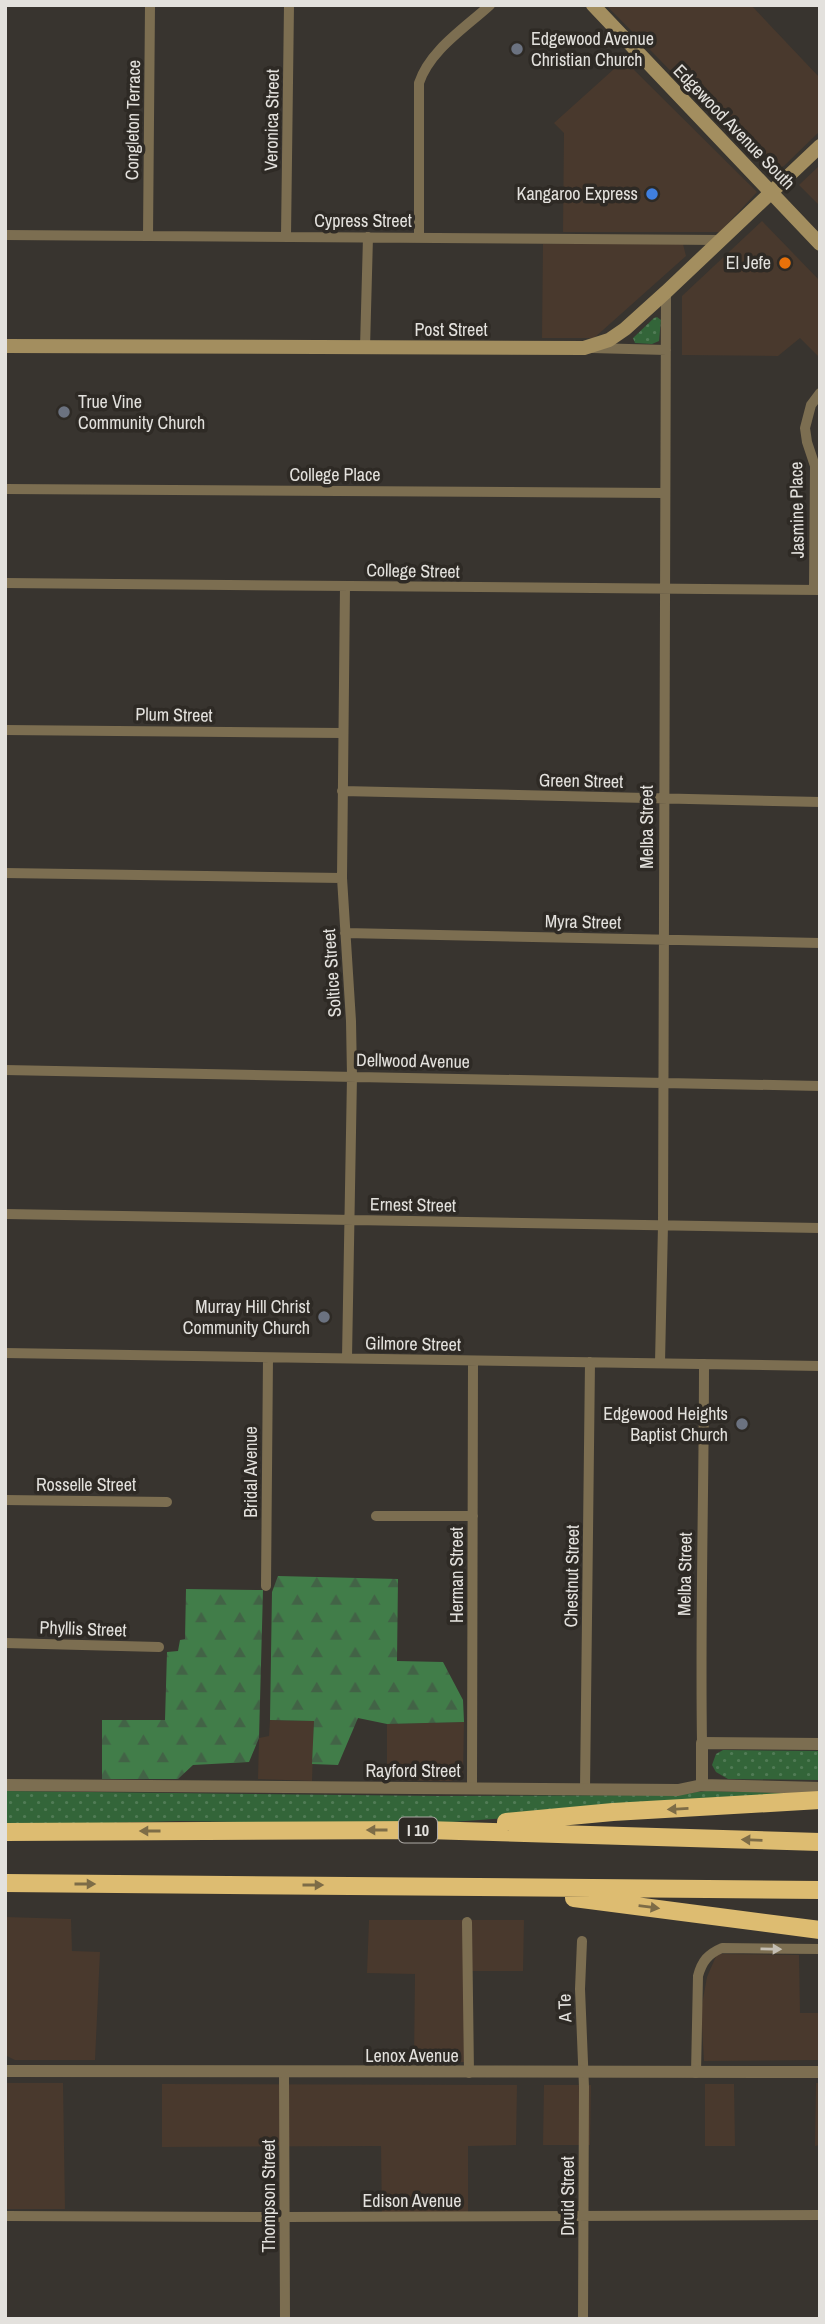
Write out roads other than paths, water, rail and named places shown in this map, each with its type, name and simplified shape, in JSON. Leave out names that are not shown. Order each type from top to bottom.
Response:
[{"type":"highway","points":[[426,1830],[613,1812],[820,1800]]},
{"type":"highway","name":"I 10","points":[[10,1832],[426,1830],[820,1842]]},
{"type":"highway","points":[[11,1883],[820,1890]]},
{"type":"highway","points":[[385,1886],[578,1898],[820,1930]]},
{"type":"main road","name":"Edgewood Avenue South","points":[[593,5],[820,244]]},
{"type":"main road","name":"Post Street","points":[[5,346],[584,348],[609,340],[666,292],[820,146]]},
{"type":"street","name":"Congleton Terrace","points":[[148,236],[150,5]]},
{"type":"street","name":"Veronica Street","points":[[286,236],[289,5]]},
{"type":"street","points":[[419,237],[419,83],[425,66],[490,5]]},
{"type":"street","name":"Cypress Street","points":[[5,235],[721,240]]},
{"type":"street","points":[[365,348],[368,237]]},
{"type":"street","name":"Melba Street","points":[[660,1363],[663,1225],[666,292]]},
{"type":"street","points":[[584,348],[666,350]]},
{"type":"street","name":"Jasmine Place","points":[[817,590],[818,468],[807,442],[805,428],[811,405],[820,393]]},
{"type":"street","name":"College Place","points":[[5,489],[666,493]]},
{"type":"street","name":"College Street","points":[[5,583],[817,590]]},
{"type":"street","name":"Soltice Street","points":[[345,586],[342,878],[352,1076],[347,1358]]},
{"type":"street","name":"Plum Street","points":[[5,730],[342,733]]},
{"type":"street","name":"Green Street","points":[[342,791],[820,802]]},
{"type":"street","points":[[5,873],[342,878]]},
{"type":"street","name":"Myra Street","points":[[345,933],[820,943]]},
{"type":"street","name":"Dellwood Avenue","points":[[5,1070],[820,1086]]},
{"type":"street","name":"Ernest Street","points":[[5,1214],[820,1228]]},
{"type":"street","name":"Gilmore Street","points":[[5,1353],[820,1366]]},
{"type":"street","name":"Bridal Avenue","points":[[266,1586],[268,1358]]},
{"type":"street","name":"Herman Street","points":[[472,1789],[473,1361]]},
{"type":"street","name":"Chestnut Street","points":[[585,1789],[590,1362]]},
{"type":"street","name":"Melba Street","points":[[702,1785],[704,1364]]},
{"type":"street","name":"Rosselle Street","points":[[5,1500],[167,1502]]},
{"type":"street","points":[[376,1516],[472,1516]]},
{"type":"street","name":"Phyllis Street","points":[[5,1643],[159,1647]]},
{"type":"street","points":[[702,1743],[820,1744]]},
{"type":"street","name":"Rayford Street","points":[[5,1785],[678,1790],[702,1785],[820,1788]]},
{"type":"street","points":[[467,1922],[469,2073]]},
{"type":"street","name":"A Te","points":[[582,1941],[580,1989],[583,2073]]},
{"type":"street","points":[[696,2073],[698,1976],[701,1965],[709,1954],[722,1948],[820,1949]]},
{"type":"street","name":"Lenox Avenue","points":[[5,2071],[820,2073]]},
{"type":"street","name":"Thompson Street","points":[[284,2073],[285,2319]]},
{"type":"street","name":"Druid Street","points":[[583,2073],[583,2319]]},
{"type":"street","name":"Edison Avenue","points":[[5,2216],[820,2216]]},
{"type":"place","name":"Edgewood Avenue Christian Church","points":[[517,49]]},
{"type":"place","name":"Kangaroo Express","points":[[652,194]]},
{"type":"place","name":"El Jefe","points":[[785,263]]},
{"type":"place","name":"True Vine Community Church","points":[[64,412]]},
{"type":"place","name":"Murray Hill Christ Community Church","points":[[324,1317]]},
{"type":"place","name":"Edgewood Heights Baptist Church","points":[[742,1424]]}]
